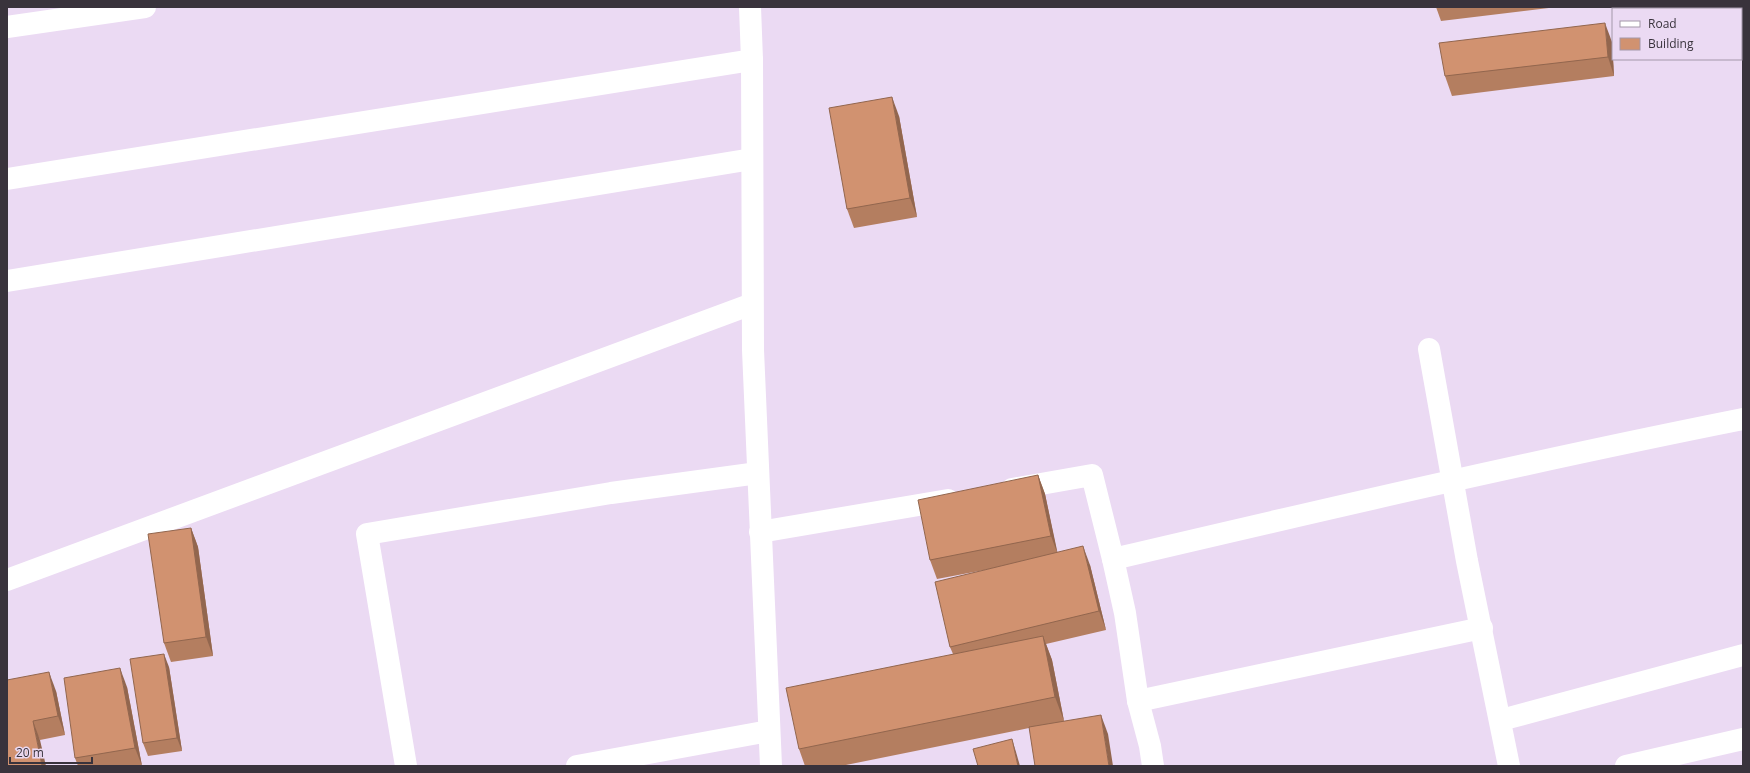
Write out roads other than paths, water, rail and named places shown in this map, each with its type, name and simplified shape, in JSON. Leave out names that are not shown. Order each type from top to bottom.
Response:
[{"type":"street","points":[[7,27],[145,7]]},
{"type":"street","points":[[750,7],[752,60],[752,304],[760,532],[771,766]]},
{"type":"street","points":[[7,179],[752,60]]},
{"type":"street","points":[[7,281],[752,159]]},
{"type":"street","points":[[7,580],[752,304]]},
{"type":"street","points":[[1429,348],[1467,561],[1501,720],[1509,766]]},
{"type":"street","points":[[1113,559],[1453,481],[1743,419]]},
{"type":"street","points":[[406,766],[367,534],[611,493],[758,474]]},
{"type":"street","points":[[992,492],[1092,475],[1125,613],[1138,701],[1150,746],[1153,766]]},
{"type":"street","points":[[760,532],[968,496]]},
{"type":"street","points":[[1138,701],[1482,628]]},
{"type":"street","points":[[1501,720],[1743,654]]},
{"type":"street","points":[[578,766],[769,730]]},
{"type":"street","points":[[1626,766],[1743,739]]}]
